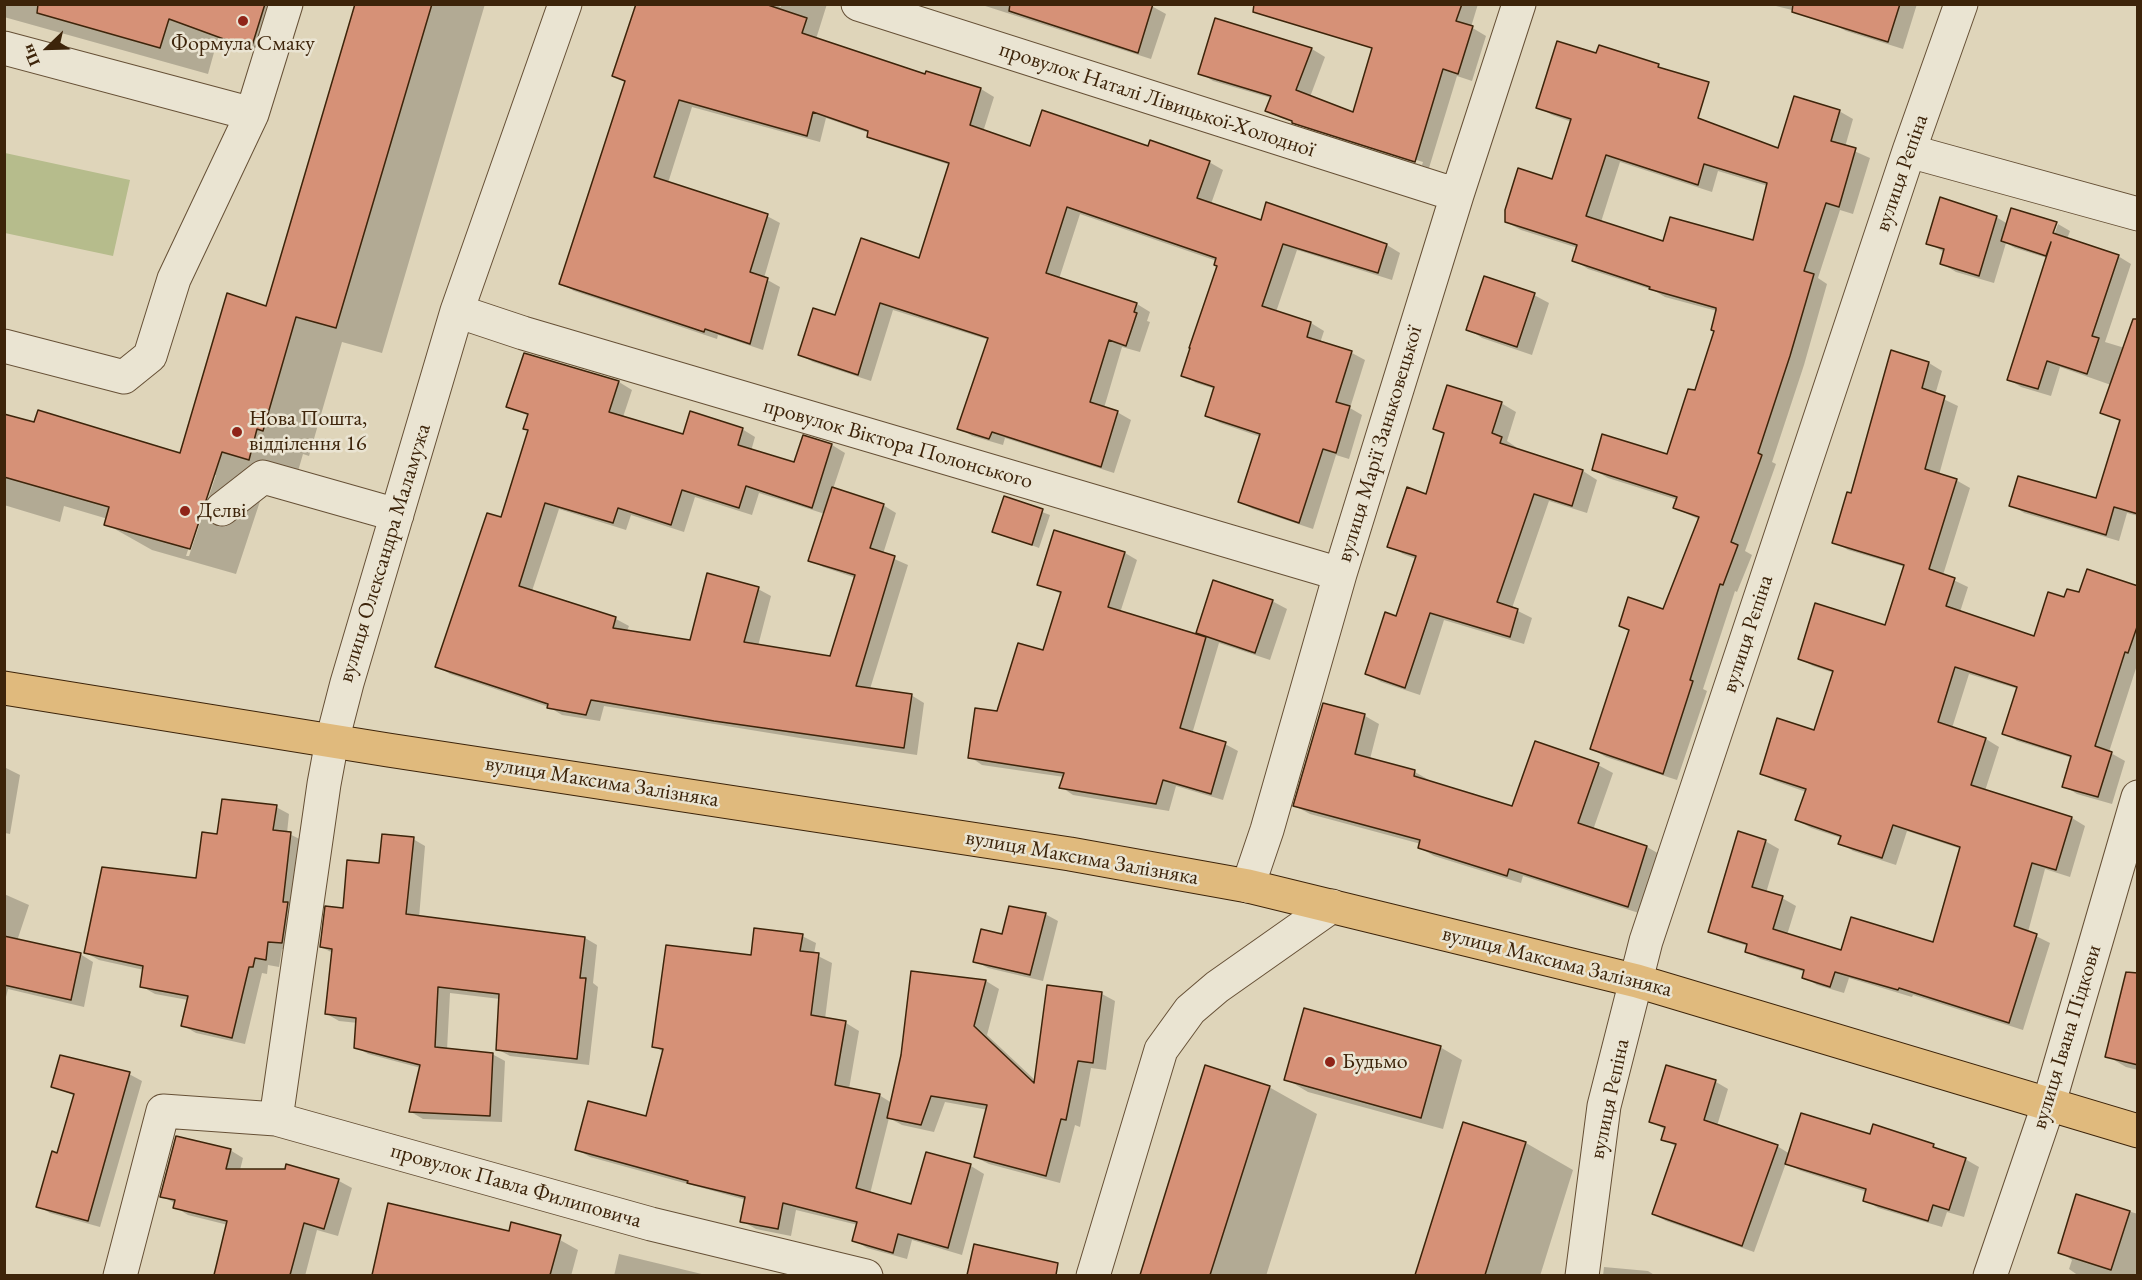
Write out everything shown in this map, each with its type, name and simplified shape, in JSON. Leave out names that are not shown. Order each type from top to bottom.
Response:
[{"type":"main road","name":"вулиця Максима Залізняка","points":[[4,688],[332,741],[1070,854],[1248,886],[1637,981],[2138,1131]]},
{"type":"street","points":[[4,346],[124,377],[150,356],[174,279],[252,114],[286,4]]},
{"type":"street","name":"вулиця Олександра Маламужа","points":[[276,1119],[324,784],[346,683],[457,311],[565,4]]},
{"type":"street","name":"провулок Наталі Лівицької-Холодної","points":[[858,4],[1457,195]]},
{"type":"street","name":"вулиця Марії Заньковецької","points":[[1248,886],[1267,830],[1340,574],[1457,195],[1519,4]]},
{"type":"street","name":"вулиця Рєпіна","points":[[1582,1275],[1604,1106],[1646,941],[1960,4]]},
{"type":"street","points":[[4,48],[252,114]]},
{"type":"street","points":[[1909,151],[2138,214]]},
{"type":"street","name":"провулок Віктора Полонського","points":[[457,311],[1340,574]]},
{"type":"street","points":[[222,509],[263,477],[397,515]]},
{"type":"street","name":"вулиця Івана Підкови","points":[[1990,1275],[2049,1103],[2138,798]]},
{"type":"street","points":[[1093,1275],[1161,1050],[1190,1010],[1217,987],[1332,906]]},
{"type":"street","name":"провулок Павла Филиповича","points":[[120,1275],[164,1111],[276,1119],[651,1224],[866,1275]]},
{"type":"green space","points":[[5,153],[130,180],[113,256],[5,233]]},
{"type":"building","points":[[38,4],[265,4],[251,49],[169,19],[160,48],[37,13]]},
{"type":"building","points":[[355,4],[432,4],[336,328],[296,317],[263,431],[257,429],[249,460],[222,452],[190,549],[104,525],[109,507],[4,477],[4,414],[34,422],[38,410],[180,453],[227,293],[266,306]]},
{"type":"building","points":[[636,4],[765,4],[807,18],[802,33],[925,74],[926,71],[981,88],[970,125],[1030,146],[1042,110],[1148,146],[1150,140],[1210,161],[1197,198],[1261,220],[1266,202],[1387,244],[1378,273],[1283,244],[1262,306],[1311,322],[1307,337],[1352,351],[1336,402],[1350,406],[1336,453],[1323,449],[1299,523],[1238,502],[1260,434],[1205,416],[1214,387],[1181,376],[1217,266],[1214,265],[1216,258],[1067,207],[1046,273],[1137,303],[1134,312],[1137,313],[1126,346],[1109,340],[1090,402],[1118,411],[1101,467],[992,432],[989,439],[957,429],[988,338],[880,303],[858,375],[798,355],[813,308],[835,315],[861,238],[919,258],[949,163],[867,137],[868,131],[813,112],[807,136],[679,100],[654,177],[768,214],[750,272],[768,278],[750,344],[705,329],[704,332],[559,284],[625,81],[612,76]]},
{"type":"building","points":[[1010,4],[1153,4],[1138,53],[1009,11]]},
{"type":"building","points":[[1254,4],[1462,4],[1456,21],[1473,26],[1458,74],[1443,69],[1415,162],[1292,123],[1292,121],[1265,111],[1271,96],[1198,74],[1215,18],[1312,48],[1296,90],[1353,112],[1372,48],[1253,12]]},
{"type":"building","points":[[1793,4],[1900,4],[1888,42],[1792,12]]},
{"type":"building","points":[[1557,41],[1596,53],[1599,45],[1659,64],[1658,67],[1709,82],[1698,118],[1778,148],[1794,96],[1840,110],[1831,141],[1856,148],[1839,207],[1826,203],[1804,271],[1814,274],[1758,453],[1762,455],[1731,542],[1738,545],[1723,585],[1720,584],[1690,680],[1693,681],[1663,774],[1590,749],[1629,630],[1619,626],[1628,597],[1663,609],[1699,517],[1673,508],[1677,497],[1592,470],[1602,434],[1667,454],[1688,389],[1695,390],[1714,331],[1711,330],[1716,308],[1649,289],[1650,287],[1572,261],[1577,245],[1505,222],[1505,210],[1518,168],[1552,179],[1571,119],[1536,108]],"holes":[[[1606,155],[1698,185],[1704,164],[1767,183],[1753,240],[1670,217],[1663,241],[1586,216]]]},
{"type":"building","points":[[1940,197],[1997,216],[1979,276],[1940,264],[1944,249],[1926,244]]},
{"type":"building","points":[[2011,208],[2057,222],[2053,233],[2119,255],[2092,336],[2099,338],[2087,374],[2047,361],[2038,389],[2007,380],[2051,242],[2046,256],[2001,241]]},
{"type":"building","points":[[1484,276],[1535,293],[1517,347],[1466,330]]},
{"type":"building","points":[[2133,319],[2138,319],[2138,514],[2114,507],[2106,535],[2009,506],[2018,476],[2096,498],[2120,420],[2100,413]]},
{"type":"building","points":[[1891,350],[1929,362],[1922,388],[1945,396],[1925,469],[1957,479],[1929,569],[1955,578],[1946,606],[2034,636],[2048,592],[2064,597],[2067,589],[2079,592],[2087,569],[2138,586],[2138,624],[2128,653],[2125,652],[2095,746],[2112,752],[2098,797],[2062,787],[2071,756],[2002,734],[2017,687],[1955,667],[1938,722],[1986,738],[1971,785],[2072,817],[2056,870],[2032,863],[2014,926],[2037,934],[2009,1023],[1899,988],[1898,990],[1835,972],[1830,987],[1802,978],[1804,970],[1745,952],[1747,944],[1708,932],[1738,831],[1766,840],[1752,887],[1783,896],[1773,929],[1841,950],[1851,917],[1933,942],[1960,847],[1893,825],[1882,858],[1838,844],[1841,836],[1795,820],[1806,789],[1760,774],[1777,718],[1814,730],[1833,671],[1798,659],[1815,603],[1885,625],[1904,565],[1832,543],[1847,492],[1851,493]]},
{"type":"building","points":[[524,353],[619,381],[609,412],[683,434],[690,411],[743,428],[738,445],[794,462],[803,435],[832,444],[812,508],[746,486],[739,508],[682,490],[671,525],[618,508],[613,523],[545,503],[519,586],[616,617],[613,628],[690,640],[707,573],[759,587],[744,642],[830,656],[855,575],[808,561],[832,487],[884,504],[870,548],[895,556],[856,686],[912,694],[904,748],[714,721],[591,700],[586,715],[547,708],[548,704],[435,667],[487,513],[501,517],[528,430],[523,429],[528,414],[506,407]]},
{"type":"building","points":[[1447,385],[1502,402],[1492,433],[1502,437],[1500,443],[1583,470],[1572,506],[1534,494],[1497,602],[1518,609],[1510,637],[1430,613],[1405,688],[1365,674],[1385,612],[1396,616],[1416,556],[1387,547],[1407,487],[1426,494],[1444,433],[1433,429]]},
{"type":"building","points":[[1004,496],[1043,509],[1032,545],[992,532]]},
{"type":"building","points":[[1054,530],[1125,552],[1108,607],[1206,637],[1180,728],[1226,742],[1211,794],[1163,780],[1156,804],[1059,788],[1064,773],[968,758],[975,708],[997,711],[1018,643],[1043,650],[1061,592],[1037,585]]},
{"type":"building","points":[[1213,580],[1273,600],[1255,653],[1196,633]]},
{"type":"building","points":[[1323,703],[1365,714],[1355,754],[1415,770],[1414,776],[1512,806],[1535,741],[1599,763],[1578,823],[1647,846],[1628,907],[1509,869],[1507,876],[1418,848],[1420,840],[1293,806]]},
{"type":"building","points":[[222,799],[277,805],[273,830],[291,832],[283,902],[288,902],[282,943],[268,942],[266,960],[255,958],[253,967],[249,967],[232,1038],[181,1026],[188,996],[140,987],[143,966],[84,953],[102,867],[196,878],[202,832],[217,834]]},
{"type":"building","points":[[382,834],[414,837],[406,914],[585,937],[580,978],[586,978],[577,1059],[496,1050],[499,994],[438,987],[435,1047],[493,1053],[490,1116],[409,1112],[420,1065],[354,1048],[356,1018],[325,1014],[332,949],[320,947],[325,906],[343,908],[347,860],[379,863]]},
{"type":"building","points":[[1009,906],[1046,913],[1030,975],[973,962],[981,929],[1002,934]]},
{"type":"building","points":[[754,928],[803,934],[800,951],[819,953],[811,1015],[846,1021],[835,1085],[880,1094],[856,1188],[911,1204],[926,1152],[971,1164],[948,1248],[898,1234],[893,1253],[852,1241],[857,1222],[783,1203],[778,1229],[740,1222],[745,1197],[687,1183],[688,1181],[575,1150],[588,1101],[646,1116],[663,1049],[652,1047],[666,945],[751,955]]},
{"type":"building","points":[[4,936],[81,953],[71,1000],[4,985]]},
{"type":"building","points":[[911,971],[986,980],[974,1026],[1034,1083],[1047,985],[1102,992],[1093,1063],[1078,1061],[1066,1120],[1061,1119],[1046,1176],[974,1157],[987,1105],[931,1096],[921,1125],[887,1118],[901,1055]]},
{"type":"building","points":[[2126,972],[2138,973],[2138,1065],[2105,1057]]},
{"type":"building","points":[[1304,1008],[1441,1046],[1421,1118],[1284,1080]]},
{"type":"building","points":[[60,1055],[130,1072],[88,1221],[36,1207],[52,1151],[57,1153],[74,1094],[51,1087]]},
{"type":"building","points":[[1205,1065],[1270,1086],[1210,1275],[1140,1275]]},
{"type":"building","points":[[1666,1065],[1716,1080],[1704,1120],[1778,1145],[1742,1246],[1652,1214],[1676,1144],[1661,1140],[1665,1127],[1649,1122]]},
{"type":"building","points":[[1801,1113],[1870,1134],[1873,1124],[1934,1144],[1933,1147],[1966,1158],[1949,1210],[1933,1205],[1928,1221],[1863,1201],[1866,1189],[1785,1164]]},
{"type":"building","points":[[1463,1122],[1526,1142],[1485,1275],[1415,1275]]},
{"type":"building","points":[[176,1136],[231,1149],[226,1169],[285,1169],[286,1164],[339,1179],[324,1229],[304,1223],[290,1275],[214,1275],[227,1221],[173,1208],[175,1200],[160,1197]]},
{"type":"building","points":[[2076,1194],[2130,1211],[2111,1270],[2058,1253]]},
{"type":"building","points":[[388,1203],[509,1231],[511,1222],[561,1235],[550,1275],[372,1275]]},
{"type":"building","points":[[974,1244],[1058,1263],[1056,1275],[967,1275]]},
{"type":"place","name":"Формула Смаку","points":[[243,21]]},
{"type":"place","name":"Нова Пошта, відділення 16","points":[[237,432]]},
{"type":"place","name":"Делві","points":[[185,511]]},
{"type":"place","name":"Будьмо","points":[[1330,1062]]}]
